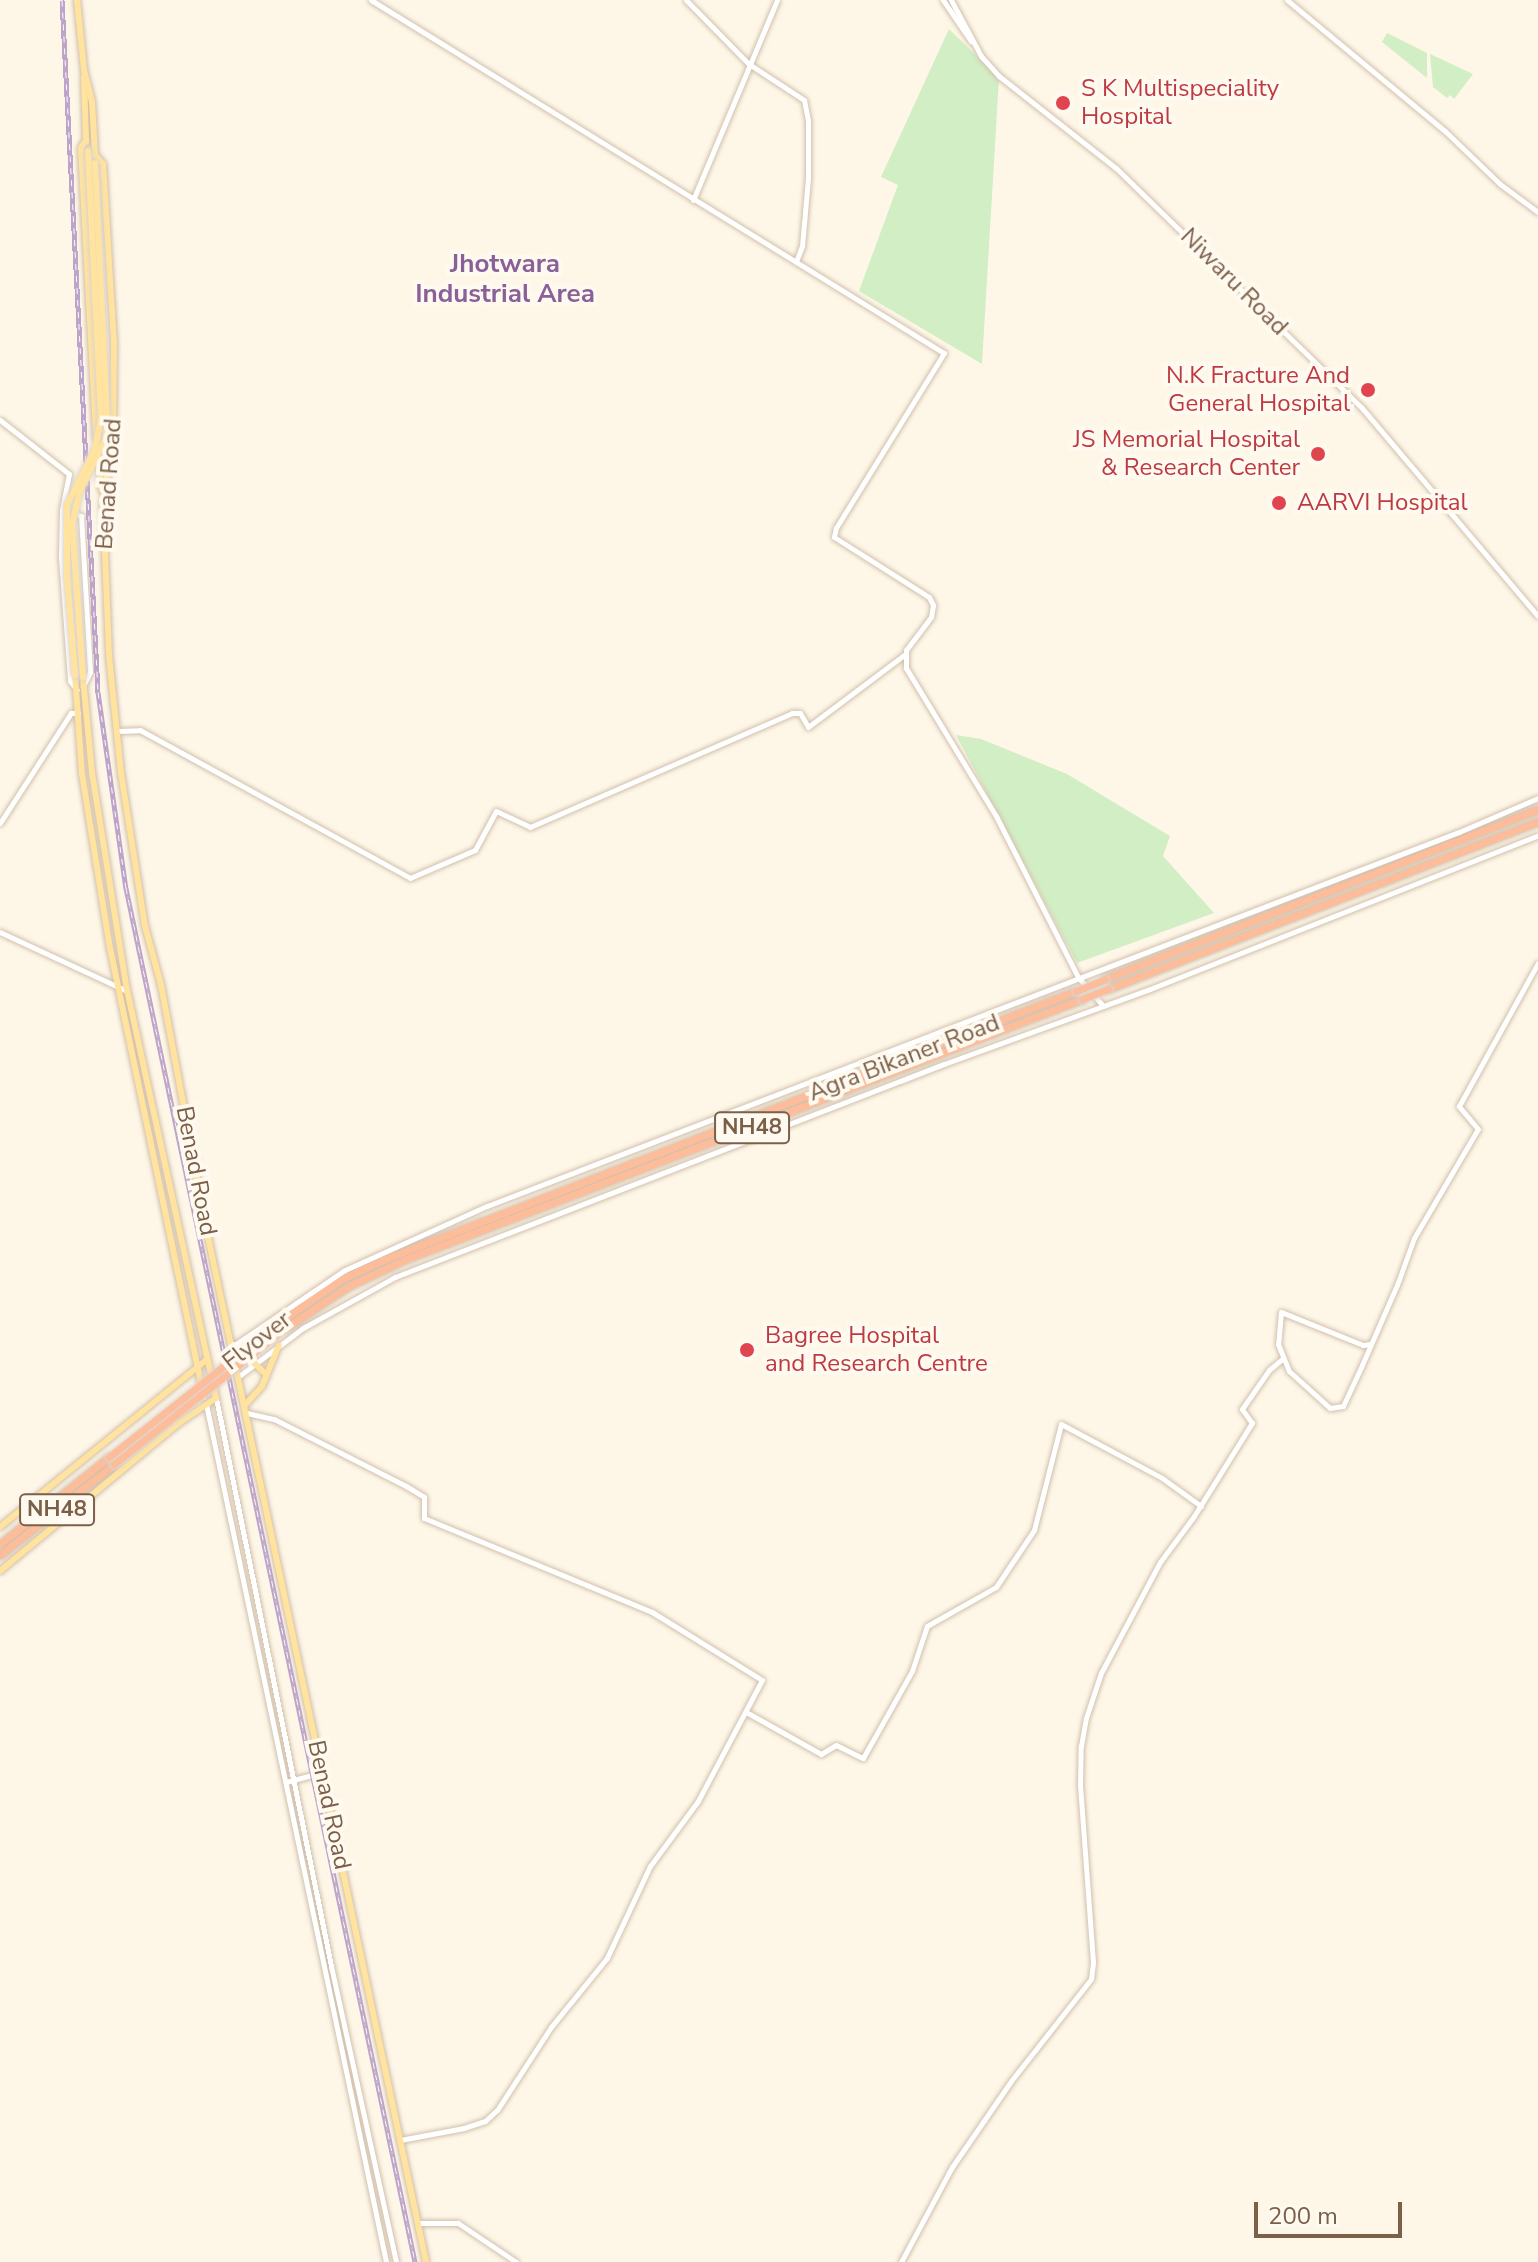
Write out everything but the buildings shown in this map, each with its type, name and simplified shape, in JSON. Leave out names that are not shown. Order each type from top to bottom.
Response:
[{"type":"highway","name":"Agra Bikaner Road","points":[[420,1250],[1538,809]]},
{"type":"highway","name":"NH48","points":[[420,1250],[1082,999],[1538,821]]},
{"type":"highway","name":"Flyover","points":[[111,1461],[301,1316],[358,1281],[420,1250]]},
{"type":"highway","name":"NH48","points":[[0,1544],[111,1461]]},
{"type":"highway","name":"NH48","points":[[0,1555],[111,1461]]},
{"type":"main road","name":"Benad Road","points":[[77,0],[84,70],[86,140]]},
{"type":"main road","name":"Benad Road","points":[[84,70],[92,101],[91,153],[103,164],[105,178],[114,342],[113,437],[103,504],[109,655],[145,926],[161,985],[245,1405],[426,2262]]},
{"type":"main road","points":[[0,1571],[216,1398],[127,991],[80,689],[72,525],[80,491],[106,438],[107,418],[95,163],[86,140]]},
{"type":"main road","points":[[86,140],[81,148],[95,423],[103,504]]},
{"type":"main road","points":[[79,676],[67,575],[67,505],[95,449],[101,417],[91,153]]},
{"type":"main road","points":[[80,689],[78,713],[82,774],[117,988],[206,1404]]},
{"type":"main road","points":[[130,1049],[139,1048]]},
{"type":"main road","points":[[245,1405],[267,1375],[279,1345]]},
{"type":"main road","points":[[233,1346],[256,1362],[267,1375]]},
{"type":"main road","points":[[0,1527],[206,1360]]},
{"type":"street","points":[[117,731],[140,730],[410,878],[475,850],[496,811],[530,827],[792,713],[800,713],[808,727],[905,655],[931,617],[933,605],[929,597],[834,537],[834,532],[944,353],[371,0]]},
{"type":"street","points":[[686,0],[749,64],[804,100],[808,120],[808,178],[802,246],[796,262]]},
{"type":"street","points":[[693,200],[777,0]]},
{"type":"street","name":"Niwaru Road","points":[[943,0],[964,34],[999,76],[1116,168],[1380,425],[1538,616]]},
{"type":"street","name":"Niwaru Road","points":[[951,0],[972,42]]},
{"type":"street","points":[[1287,0],[1445,131],[1500,184],[1538,212]]},
{"type":"street","points":[[0,420],[69,474],[62,509],[64,629],[70,681],[80,689],[90,672],[81,516],[62,509]]},
{"type":"street","points":[[905,655],[906,668],[996,816],[1078,977],[1103,1006]]},
{"type":"street","points":[[0,823],[71,713],[78,713]]},
{"type":"street","points":[[233,1346],[306,1293],[382,1252],[523,1191],[1538,798]]},
{"type":"street","points":[[239,1376],[279,1345],[342,1304],[395,1277],[1103,1006],[1538,835]]},
{"type":"street","points":[[0,932],[127,991]]},
{"type":"street","points":[[1370,1344],[1363,1345],[1281,1312],[1278,1344],[1282,1359],[1305,1388],[1330,1408],[1343,1406],[1370,1344],[1414,1238],[1478,1129],[1459,1106],[1538,963]]},
{"type":"street","points":[[901,2262],[967,2145],[1011,2081],[1091,1979],[1092,1947],[1080,1785],[1081,1746],[1086,1718],[1101,1673],[1160,1562],[1201,1506],[1252,1423],[1242,1409],[1269,1370],[1282,1359]]},
{"type":"street","points":[[216,1398],[331,1966],[396,2262]]},
{"type":"street","points":[[206,1404],[386,2262]]},
{"type":"street","points":[[247,1413],[274,1419],[406,1486],[424,1497],[424,1518],[652,1612],[751,1670],[762,1680],[698,1801],[650,1866],[605,1962],[551,2027],[497,2110],[485,2121],[464,2128],[400,2140]]},
{"type":"street","points":[[746,1712],[821,1754],[836,1745],[863,1758],[912,1671],[927,1626],[996,1587],[1027,1543],[1034,1530],[1061,1424],[1162,1478],[1201,1506]]},
{"type":"street","points":[[286,1782],[323,1772]]},
{"type":"street","points":[[417,2223],[458,2223],[516,2262]]},
{"type":"green space","points":[[949,29],[999,78],[982,364],[859,291],[898,185],[881,177]]},
{"type":"green space","points":[[1387,33],[1427,53],[1427,78],[1382,42]]},
{"type":"green space","points":[[1430,54],[1473,74],[1454,99],[1450,95],[1447,98],[1433,87]]},
{"type":"green space","points":[[956,735],[981,739],[1067,774],[1170,836],[1163,856],[1214,913],[1077,963]]},
{"type":"railway","points":[[62,0],[98,692],[126,888],[415,2262]]},
{"type":"place","name":"S K Multispeciality Hospital","points":[[1063,103]]},
{"type":"place","name":"N.K Fracture And General Hospital","points":[[1368,390]]},
{"type":"place","name":"JS Memorial Hospital & Research Center","points":[[1318,454]]},
{"type":"place","name":"AARVI Hospital","points":[[1279,503]]},
{"type":"place","name":"Bagree Hospital and Research Centre","points":[[747,1350]]},
{"type":"district","name":"Jhotwara Industrial Area","points":[[505,279]]}]
